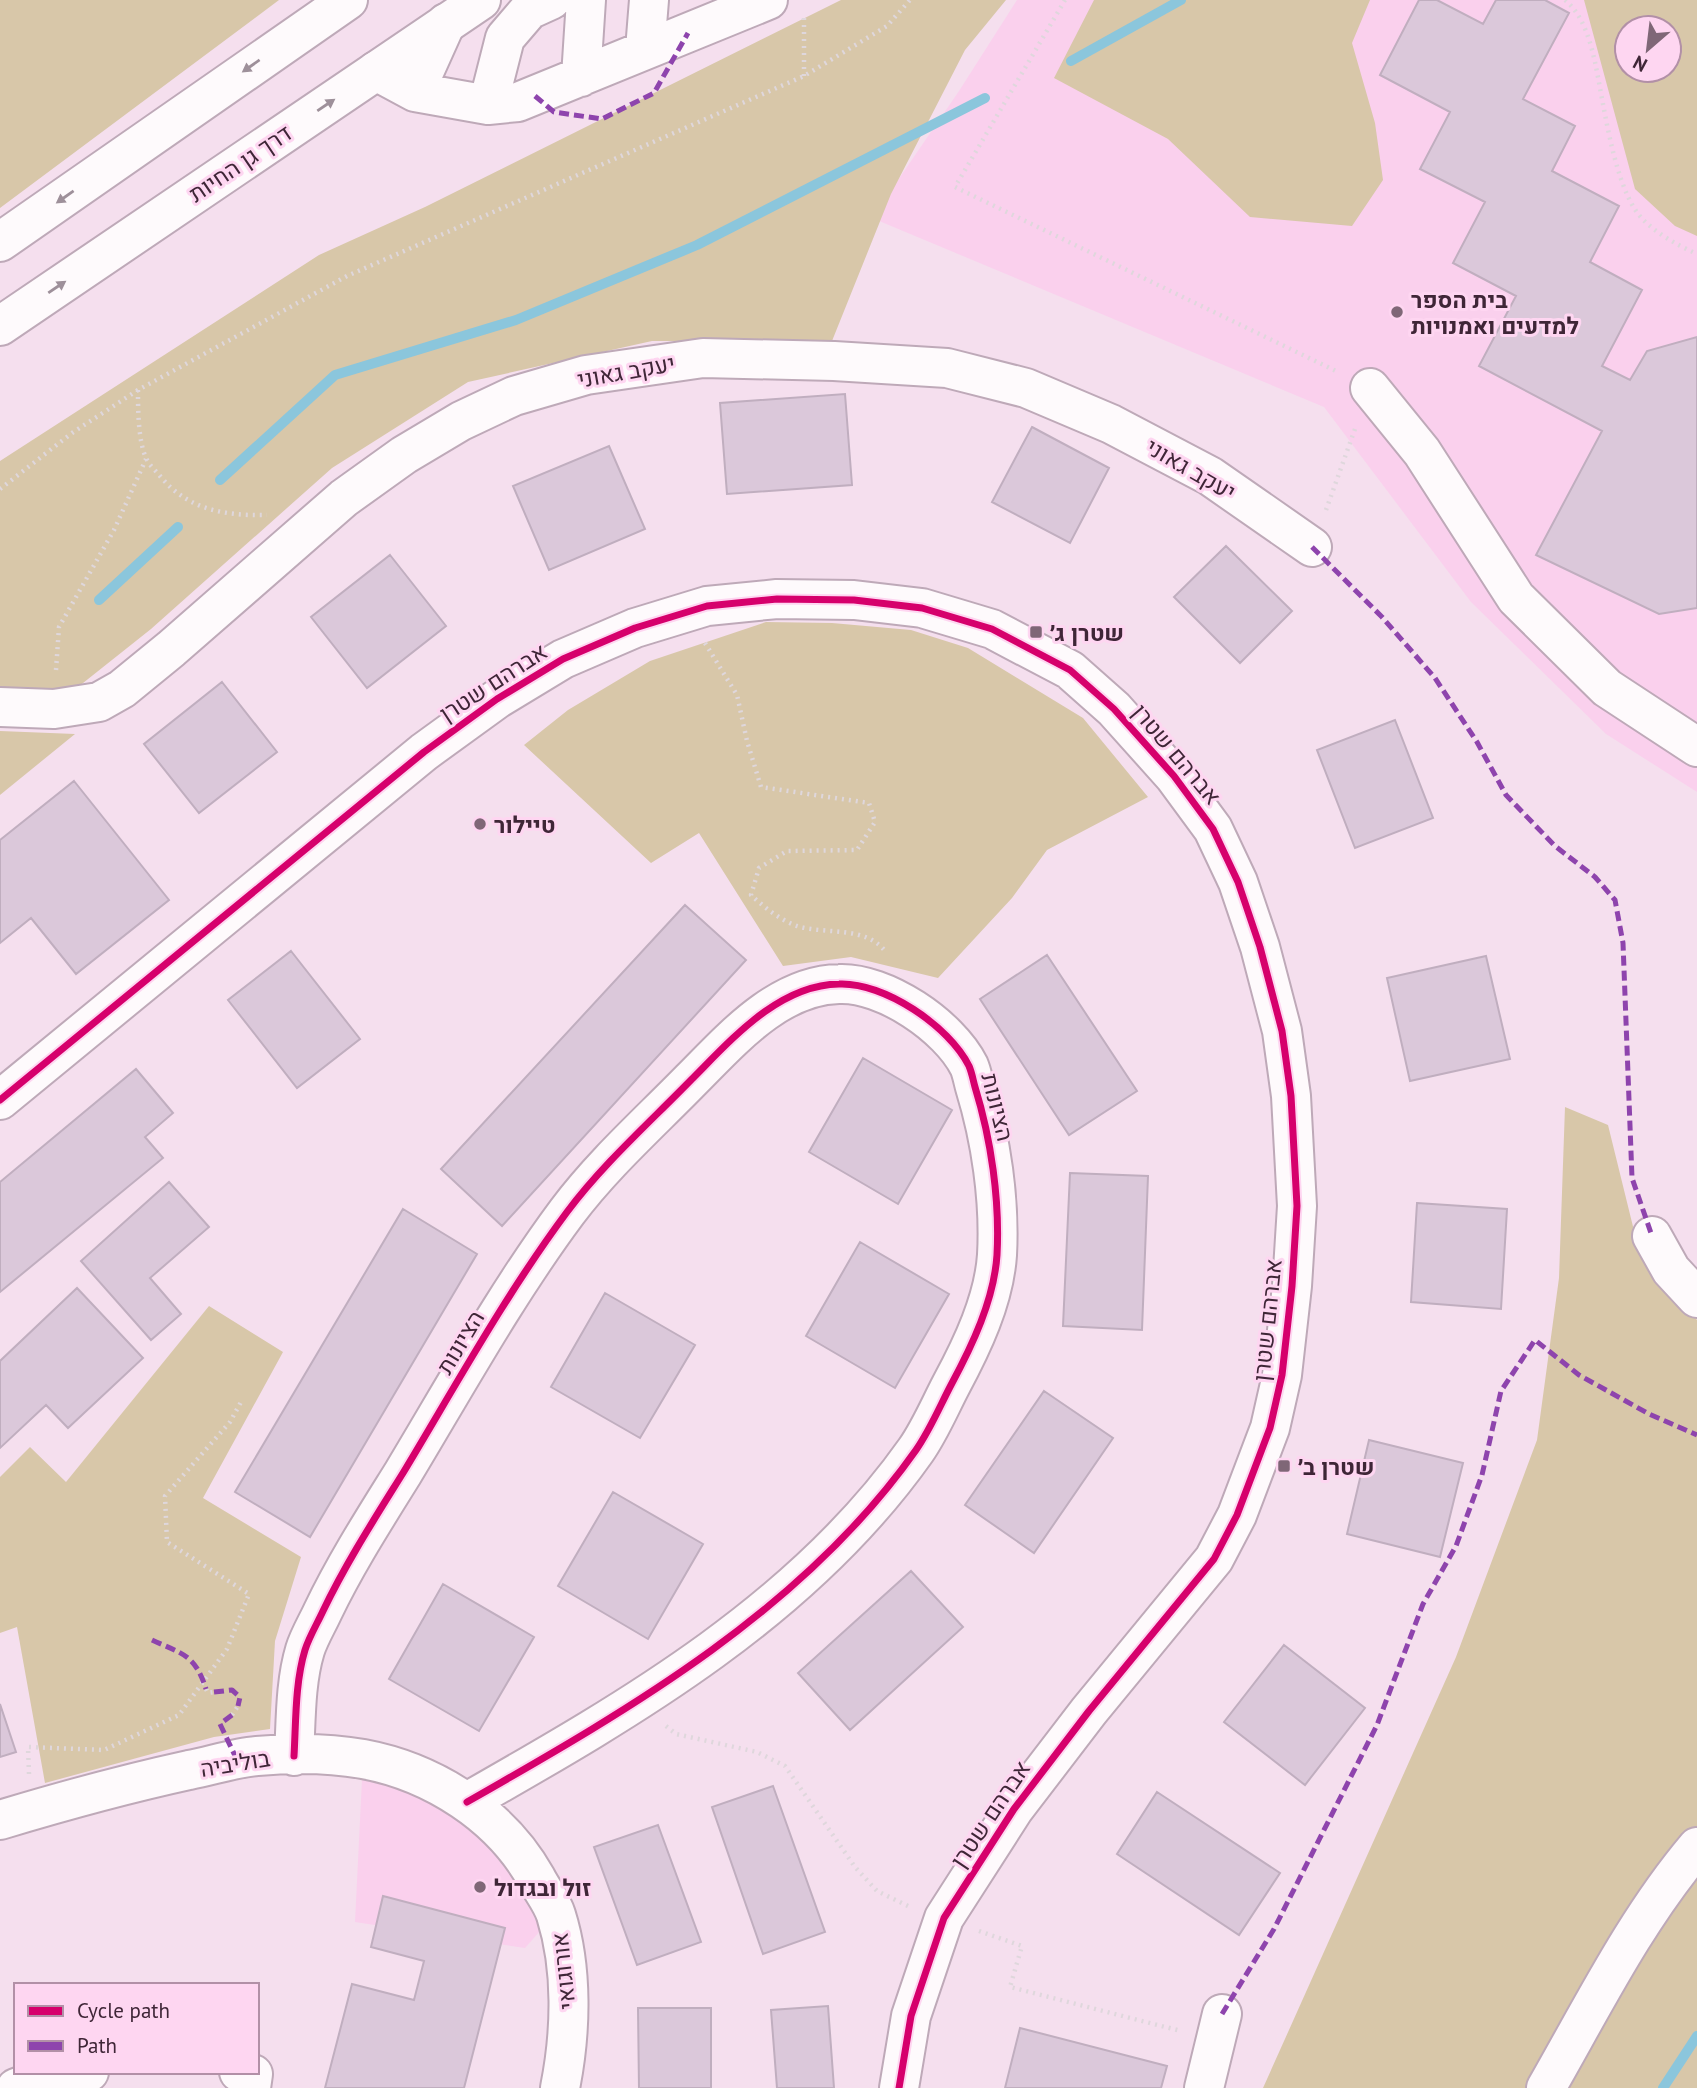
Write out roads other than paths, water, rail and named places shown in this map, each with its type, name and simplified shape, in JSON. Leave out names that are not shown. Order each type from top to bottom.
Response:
[{"type":"street","points":[[0,242],[348,0]]},
{"type":"street","name":"דרך גן החיות","points":[[0,326],[481,0]]},
{"type":"street","points":[[488,105],[505,38],[529,10],[551,0]]},
{"type":"street","points":[[581,77],[586,0]]},
{"type":"street","points":[[645,50],[649,0]]},
{"type":"street","points":[[376,71],[415,92],[488,105],[518,102],[645,50],[711,12],[768,0]]},
{"type":"street","points":[[415,92],[446,23]]},
{"type":"street","name":"יעקב גאוני","points":[[0,708],[54,709],[99,702],[122,689],[344,498],[404,455],[460,421],[514,396],[586,374],[703,358],[834,361],[947,368],[1026,388],[1111,424],[1210,476],[1312,547]]},
{"type":"street","points":[[1370,388],[1422,452],[1516,598],[1607,688],[1697,747]]},
{"type":"street","name":"אברהם שטרן","points":[[0,1100],[424,752],[496,699],[563,659],[635,628],[707,606],[777,599],[854,600],[922,608],[992,629],[1070,670],[1114,709],[1174,776],[1213,829],[1238,882],[1260,947],[1282,1031],[1291,1096],[1297,1206],[1282,1375],[1270,1428],[1237,1515],[1213,1559],[1022,1798],[944,1918],[911,2016],[899,2088]]},
{"type":"street","name":"הציונות","points":[[294,1756],[299,1677],[306,1647],[337,1581],[519,1281],[570,1208],[625,1146],[732,1039],[783,999],[815,987],[842,983],[868,988],[902,1002],[951,1041],[969,1066],[983,1112],[995,1182],[997,1257],[985,1309],[961,1367],[919,1446],[874,1505],[774,1603],[680,1673],[545,1759],[467,1802]]},
{"type":"street","points":[[1651,1236],[1671,1270],[1697,1298]]},
{"type":"street","name":"בוליביה","points":[[0,1820],[125,1784],[255,1756],[363,1759],[417,1776],[467,1802]]},
{"type":"street","name":"אורוגואי","points":[[467,1802],[500,1829],[528,1863],[556,1913],[567,1969],[568,2022],[560,2088]]},
{"type":"street","points":[[1546,2088],[1640,1925],[1671,1878],[1697,1847]]},
{"type":"street","points":[[1204,2088],[1222,2014]]},
{"type":"street","points":[[16,2088],[32,2082],[78,2074]]},
{"type":"waterway","points":[[1071,61],[1181,0]]},
{"type":"waterway","points":[[220,480],[335,375],[516,320],[697,245],[985,98]]},
{"type":"waterway","points":[[99,600],[178,527]]},
{"type":"waterway","points":[[1663,2088],[1697,2036]]},
{"type":"place","name":"בית הספר למדעים ואמנויות","points":[[1397,312]]},
{"type":"place","name":"שטרן ג׳","points":[[1036,632]]},
{"type":"place","name":"טיילור","points":[[480,824]]},
{"type":"place","name":"שטרן ב׳","points":[[1284,1466]]},
{"type":"place","name":"זול ובגדול","points":[[480,1887]]}]
